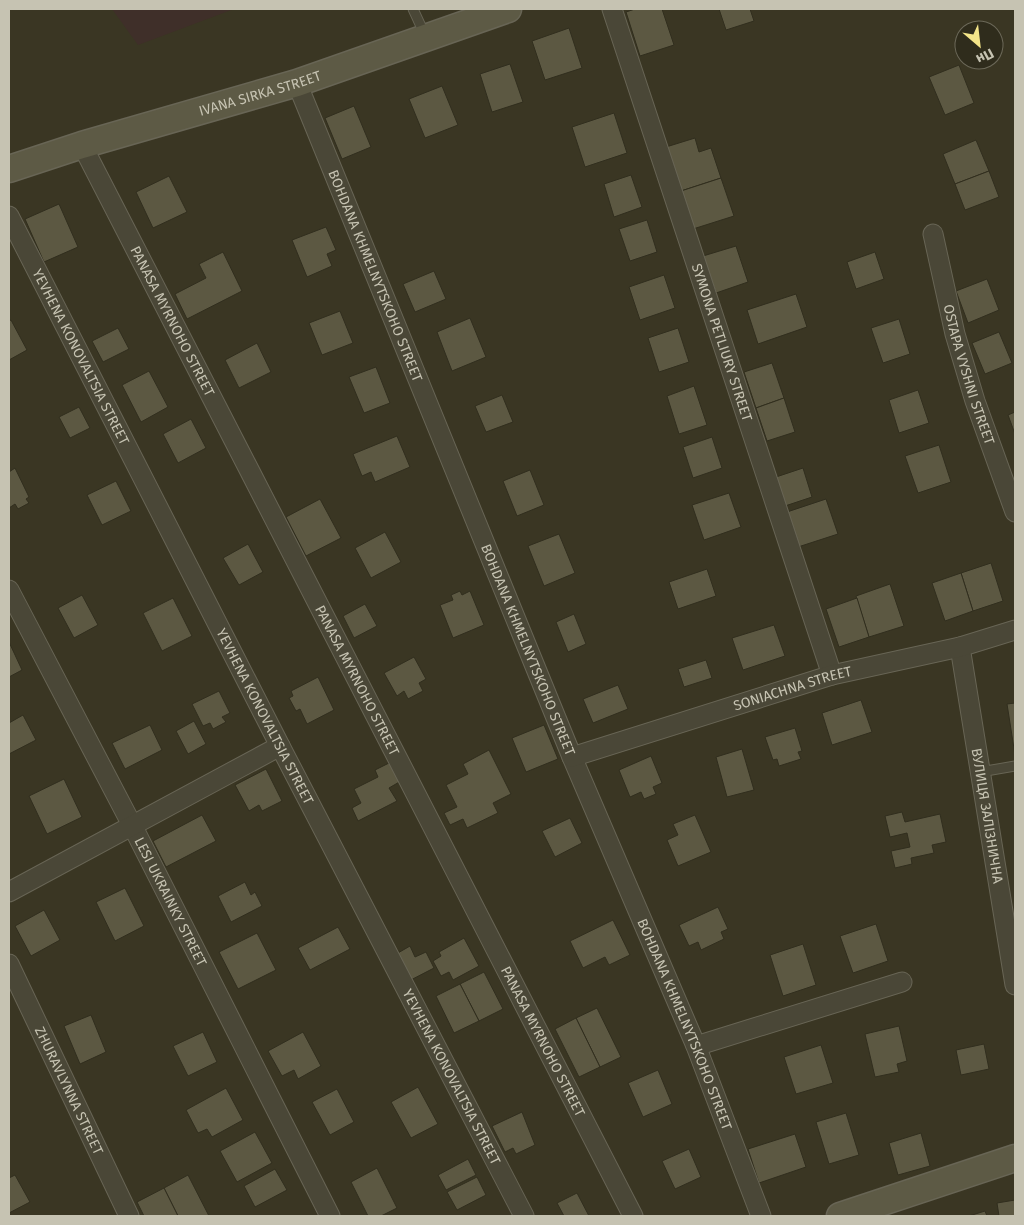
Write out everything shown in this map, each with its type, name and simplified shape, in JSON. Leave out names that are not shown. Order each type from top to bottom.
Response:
[{"type":"street","name":"IVANA SIRKA STREET","points":[[9,169],[82,145],[297,83],[508,9]]},
{"type":"street","name":"SYMONA PETLIURY STREET","points":[[612,9],[832,675]]},
{"type":"street","name":"BOHDANA KHMELNYTSKOHO STREET","points":[[297,83],[572,757],[696,1046],[761,1216]]},
{"type":"street","name":"PANASA MYRNOHO STREET","points":[[82,145],[633,1216]]},
{"type":"street","name":"YEVHENA KONOVALTSIA STREET","points":[[9,216],[280,746],[524,1216]]},
{"type":"street","name":"OSTAPA VYSHNI STREET","points":[[932,234],[955,334],[975,400],[1015,512]]},
{"type":"street","name":"LESI UKRAINKY STREET","points":[[9,590],[134,827],[330,1216]]},
{"type":"street","name":"SONIACHNA STREET","points":[[572,757],[832,675],[960,647],[1015,630]]},
{"type":"street","name":"ВУЛИЦЯ ЗАЛІЗНИЧНА","points":[[960,647],[1015,985]]},
{"type":"street","points":[[9,892],[134,827],[280,746]]},
{"type":"street","name":"ZHURAVLYNNA STREET","points":[[9,964],[129,1216]]},
{"type":"street","points":[[696,1046],[902,982]]},
{"type":"street","points":[[840,1216],[1015,1158]]},
{"type":"lane","points":[[414,9],[426,38]]},
{"type":"lane","points":[[980,772],[1015,766]]},
{"type":"shaded area","points":[[112,9],[234,9],[138,45]]},
{"type":"building","points":[[635,9],[662,9],[674,45],[640,56],[626,12]]},
{"type":"building","points":[[719,9],[750,9],[754,21],[726,30]]},
{"type":"building","points":[[569,28],[582,68],[545,80],[532,41]]},
{"type":"building","points":[[510,64],[523,102],[492,112],[480,74]]},
{"type":"building","points":[[954,67],[954,70],[961,70],[974,103],[945,115],[929,77]]},
{"type":"building","points":[[442,86],[458,125],[425,138],[409,99]]},
{"type":"building","points":[[354,106],[371,147],[342,159],[325,118]]},
{"type":"building","points":[[614,113],[627,153],[585,167],[572,127]]},
{"type":"building","points":[[695,138],[699,152],[711,148],[721,178],[681,191],[666,147]]},
{"type":"building","points":[[976,140],[989,171],[955,184],[943,154]]},
{"type":"building","points":[[989,171],[999,197],[965,210],[955,184]]},
{"type":"building","points":[[631,175],[642,207],[614,217],[604,184]]},
{"type":"building","points":[[169,176],[187,212],[153,228],[136,192]]},
{"type":"building","points":[[721,178],[734,216],[693,229],[681,191]]},
{"type":"building","points":[[59,204],[78,247],[44,262],[25,219]]},
{"type":"building","points":[[647,220],[657,252],[630,261],[619,229]]},
{"type":"building","points":[[326,227],[336,250],[327,254],[332,266],[307,277],[292,240]]},
{"type":"building","points":[[736,246],[748,282],[716,293],[703,256]]},
{"type":"building","points":[[223,252],[242,291],[187,319],[175,294],[206,278],[199,264]]},
{"type":"building","points":[[875,252],[884,279],[856,289],[847,262]]},
{"type":"building","points":[[434,271],[446,299],[415,312],[403,284]]},
{"type":"building","points":[[664,275],[675,308],[640,320],[629,287]]},
{"type":"building","points":[[987,279],[999,310],[968,323],[956,291]]},
{"type":"building","points":[[796,294],[807,327],[758,344],[747,310]]},
{"type":"building","points":[[340,311],[353,343],[322,355],[309,323]]},
{"type":"building","points":[[470,318],[486,357],[452,371],[437,332]]},
{"type":"building","points":[[899,319],[910,354],[883,363],[871,328]]},
{"type":"building","points":[[11,320],[27,350],[9,360],[9,321]]},
{"type":"building","points":[[118,328],[129,349],[103,362],[92,341]]},
{"type":"building","points":[[678,328],[689,362],[659,372],[648,338]]},
{"type":"building","points":[[999,332],[1012,363],[985,374],[972,343]]},
{"type":"building","points":[[257,343],[271,372],[239,388],[225,360]]},
{"type":"building","points":[[772,363],[784,398],[756,408],[744,372]]},
{"type":"building","points":[[376,367],[390,403],[364,413],[349,377]]},
{"type":"building","points":[[149,371],[168,407],[141,422],[122,385]]},
{"type":"building","points":[[694,386],[707,425],[679,434],[667,396]]},
{"type":"building","points":[[918,390],[929,423],[899,433],[889,400]]},
{"type":"building","points":[[502,395],[513,422],[486,432],[475,406]]},
{"type":"building","points":[[784,398],[795,432],[767,441],[756,408]]},
{"type":"building","points":[[79,407],[90,428],[70,438],[59,417]]},
{"type":"building","points":[[1015,412],[1015,434],[1008,415]]},
{"type":"building","points":[[191,419],[206,448],[178,463],[163,434]]},
{"type":"building","points":[[397,436],[410,467],[375,482],[371,472],[362,476],[353,454]]},
{"type":"building","points":[[712,437],[722,468],[693,478],[683,447]]},
{"type":"building","points":[[939,445],[951,482],[918,493],[905,456]]},
{"type":"building","points":[[15,468],[29,497],[26,499],[29,503],[18,509],[15,504],[9,508],[9,472]]},
{"type":"building","points":[[803,468],[812,497],[785,506],[776,477]]},
{"type":"building","points":[[530,470],[544,505],[517,516],[503,481]]},
{"type":"building","points":[[116,481],[131,511],[102,525],[87,495]]},
{"type":"building","points":[[729,493],[741,527],[704,540],[692,505]]},
{"type":"building","points":[[320,499],[341,538],[306,556],[286,517]]},
{"type":"building","points":[[826,499],[838,534],[798,547],[787,512]]},
{"type":"building","points":[[385,532],[401,562],[371,578],[355,548]]},
{"type":"building","points":[[559,534],[575,573],[544,586],[528,546]]},
{"type":"building","points":[[248,544],[263,572],[239,585],[223,558]]},
{"type":"building","points":[[991,563],[1003,601],[973,611],[961,573]]},
{"type":"building","points":[[707,569],[716,596],[678,609],[669,582]]},
{"type":"building","points":[[961,573],[973,611],[945,621],[932,583]]},
{"type":"building","points":[[890,584],[904,626],[869,637],[856,596]]},
{"type":"building","points":[[460,591],[462,595],[470,591],[484,625],[453,638],[440,605],[453,600],[451,595]]},
{"type":"building","points":[[82,595],[98,625],[74,638],[58,608]]},
{"type":"building","points":[[173,598],[192,636],[162,651],[143,613]]},
{"type":"building","points":[[857,598],[869,637],[839,647],[826,609]]},
{"type":"building","points":[[365,604],[377,626],[354,638],[343,616]]},
{"type":"building","points":[[574,614],[586,644],[568,652],[556,622]]},
{"type":"building","points":[[774,625],[785,656],[743,670],[732,638]]},
{"type":"building","points":[[9,642],[22,670],[9,677]]},
{"type":"building","points":[[414,657],[426,679],[419,683],[423,691],[408,699],[404,691],[397,696],[384,673]]},
{"type":"building","points":[[706,660],[712,678],[684,687],[678,669]]},
{"type":"building","points":[[318,677],[334,710],[307,724],[300,709],[296,711],[289,698],[293,696],[291,691]]},
{"type":"building","points":[[618,685],[628,709],[593,723],[583,699]]},
{"type":"building","points":[[219,691],[230,713],[222,717],[226,722],[213,729],[210,723],[203,726],[192,704]]},
{"type":"building","points":[[861,700],[872,732],[832,745],[822,713]]},
{"type":"building","points":[[1015,703],[1015,755],[1007,704]]},
{"type":"building","points":[[23,715],[36,740],[9,754],[9,723]]},
{"type":"building","points":[[194,721],[206,744],[188,754],[176,731]]},
{"type":"building","points":[[150,725],[162,750],[125,769],[112,743]]},
{"type":"building","points":[[544,725],[558,759],[526,772],[512,738]]},
{"type":"building","points":[[795,728],[802,751],[798,752],[801,759],[779,766],[777,759],[773,760],[765,737]]},
{"type":"building","points":[[742,749],[754,790],[727,797],[716,757]]},
{"type":"building","points":[[489,750],[511,794],[493,803],[498,813],[467,828],[463,819],[450,825],[444,813],[457,807],[446,785],[468,774],[463,764]]},
{"type":"building","points":[[651,756],[662,783],[653,787],[656,794],[644,799],[641,792],[630,797],[619,770]]},
{"type":"building","points":[[391,762],[401,781],[389,788],[397,801],[358,821],[352,808],[361,803],[354,789],[378,777],[375,770]]},
{"type":"building","points":[[266,769],[282,801],[262,811],[259,805],[249,811],[235,785]]},
{"type":"building","points":[[64,779],[82,817],[47,834],[29,796]]},
{"type":"building","points":[[902,812],[905,822],[940,814],[946,842],[932,845],[934,853],[911,858],[912,864],[895,868],[891,851],[910,847],[907,833],[890,837],[885,816]]},
{"type":"building","points":[[202,815],[216,841],[166,867],[153,841]]},
{"type":"building","points":[[695,815],[711,852],[678,866],[667,840],[678,835],[673,824]]},
{"type":"building","points":[[570,818],[582,843],[555,857],[542,831]]},
{"type":"building","points":[[245,882],[251,895],[255,892],[262,906],[231,922],[218,896]]},
{"type":"building","points":[[125,888],[144,926],[115,941],[96,902]]},
{"type":"building","points":[[718,907],[728,929],[721,932],[724,939],[701,950],[698,942],[689,946],[679,925]]},
{"type":"building","points":[[44,910],[60,940],[31,956],[15,926]]},
{"type":"building","points":[[613,920],[630,955],[609,965],[605,957],[583,968],[570,941]]},
{"type":"building","points":[[876,924],[888,961],[853,973],[840,936]]},
{"type":"building","points":[[338,927],[350,949],[310,970],[298,948]]},
{"type":"building","points":[[257,933],[276,970],[238,989],[219,952]]},
{"type":"building","points":[[464,938],[479,966],[453,980],[449,972],[441,976],[433,961],[441,956],[439,952]]},
{"type":"building","points":[[803,944],[816,985],[783,996],[770,955]]},
{"type":"building","points":[[410,946],[415,957],[426,952],[434,968],[405,983],[391,957]]},
{"type":"building","points":[[484,972],[503,1009],[479,1021],[460,984]]},
{"type":"building","points":[[460,984],[479,1021],[454,1033],[436,996]]},
{"type":"building","points":[[597,1008],[621,1057],[600,1067],[576,1018]]},
{"type":"building","points":[[91,1015],[106,1052],[80,1064],[64,1026]]},
{"type":"building","points":[[576,1018],[600,1067],[579,1077],[555,1029]]},
{"type":"building","points":[[899,1026],[907,1061],[897,1064],[899,1072],[875,1077],[865,1034]]},
{"type":"building","points":[[203,1032],[217,1062],[188,1076],[173,1046]]},
{"type":"building","points":[[303,1032],[321,1066],[298,1079],[294,1070],[282,1076],[268,1051]]},
{"type":"building","points":[[984,1044],[989,1069],[961,1075],[956,1050]]},
{"type":"building","points":[[821,1045],[833,1083],[796,1094],[784,1057]]},
{"type":"building","points":[[658,1070],[672,1104],[643,1117],[628,1083]]},
{"type":"building","points":[[418,1087],[438,1124],[411,1138],[391,1102]]},
{"type":"building","points":[[226,1088],[243,1120],[212,1137],[207,1129],[198,1133],[186,1110]]},
{"type":"building","points":[[337,1089],[354,1122],[330,1135],[312,1102]]},
{"type":"building","points":[[522,1112],[535,1145],[516,1154],[513,1148],[505,1152],[492,1126]]},
{"type":"building","points":[[846,1113],[859,1155],[829,1164],[816,1122]]},
{"type":"building","points":[[255,1132],[272,1163],[237,1182],[220,1151]]},
{"type":"building","points":[[921,1133],[930,1166],[898,1175],[889,1143]]},
{"type":"building","points":[[795,1134],[806,1167],[759,1183],[748,1149]]},
{"type":"building","points":[[689,1149],[701,1177],[675,1189],[662,1161]]},
{"type":"building","points":[[468,1159],[476,1175],[446,1190],[438,1175]]},
{"type":"building","points":[[377,1168],[397,1208],[381,1216],[368,1216],[351,1182]]},
{"type":"building","points":[[275,1169],[287,1190],[255,1207],[244,1186]]},
{"type":"building","points":[[15,1175],[30,1202],[9,1213],[9,1178]]},
{"type":"building","points":[[188,1175],[209,1216],[178,1216],[164,1188]]},
{"type":"building","points":[[477,1177],[486,1195],[457,1210],[447,1192]]},
{"type":"building","points":[[164,1188],[178,1216],[144,1216],[137,1202]]},
{"type":"building","points":[[577,1193],[589,1216],[564,1216],[557,1203]]},
{"type":"building","points":[[1015,1200],[1015,1216],[999,1216],[997,1203]]},
{"type":"building","points":[[985,1211],[987,1216],[969,1216]]}]
